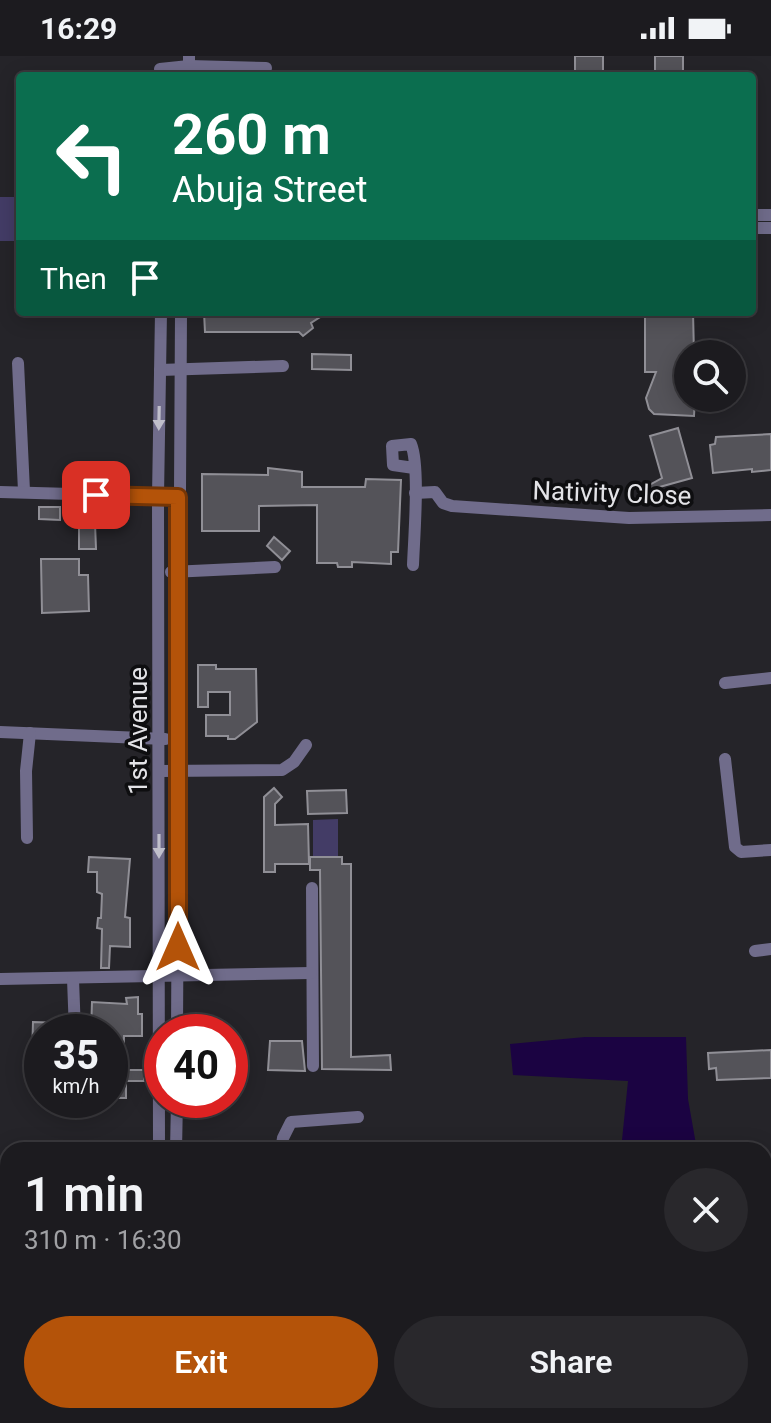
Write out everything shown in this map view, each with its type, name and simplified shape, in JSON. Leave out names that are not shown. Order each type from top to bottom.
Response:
[{"type":"street","points":[[160,67],[266,68]]},
{"type":"street","name":"1st Avenue","points":[[159,1142],[158,496],[161,316]]},
{"type":"street","name":"1st Avenue","points":[[177,1014],[181,316]]},
{"type":"street","points":[[18,363],[24,491]]},
{"type":"street","points":[[160,370],[283,366]]},
{"type":"street","points":[[413,565],[414,468]]},
{"type":"street","points":[[0,492],[178,497]]},
{"type":"street","name":"Nativity Close","points":[[415,493],[435,492],[443,503],[452,506],[629,518],[771,515]]},
{"type":"street","points":[[160,573],[275,567]]},
{"type":"street","points":[[725,683],[771,678]]},
{"type":"street","points":[[0,732],[179,739]]},
{"type":"street","points":[[27,838],[26,771],[30,733]]},
{"type":"street","points":[[160,771],[282,770],[294,762],[306,745]]},
{"type":"street","points":[[725,759],[735,847],[745,852],[771,850]]},
{"type":"street","points":[[312,888],[313,1066]]},
{"type":"street","points":[[755,951],[771,949]]},
{"type":"street","points":[[0,979],[311,973]]},
{"type":"street","points":[[73,979],[74,1014]]},
{"type":"street","points":[[282,1142],[291,1122],[358,1117]]},
{"type":"street","points":[[176,1142],[177,1118]]},
{"type":"shaded area","points":[[0,197],[16,197],[16,241],[0,241]]},
{"type":"shaded area","points":[[338,819],[338,856],[313,856],[313,820]]},
{"type":"shaded area","points":[[585,1037],[686,1037],[688,1099],[696,1142],[622,1142],[628,1081],[513,1075],[510,1044]]},
{"type":"building","points":[[575,56],[603,56],[603,72],[575,72]]},
{"type":"building","points":[[655,56],[683,56],[683,72],[655,72]]},
{"type":"building","points":[[204,316],[322,316],[311,323],[313,328],[303,336],[299,332],[205,332]]},
{"type":"building","points":[[645,316],[693,316],[694,340],[674,340],[674,412],[694,412],[694,416],[654,414],[649,409],[646,398],[656,372],[645,372]]},
{"type":"building","points":[[312,354],[351,355],[351,370],[312,369]]},
{"type":"building","points":[[678,428],[692,478],[645,491],[644,488],[662,478],[650,436]]},
{"type":"building","points":[[771,434],[771,470],[713,473],[710,445],[715,444],[716,437]]},
{"type":"building","points":[[268,468],[302,472],[302,487],[365,487],[366,479],[401,480],[398,552],[391,552],[391,564],[352,562],[352,567],[338,567],[337,563],[317,563],[317,505],[259,506],[259,531],[202,531],[202,474],[268,475]]},
{"type":"building","points":[[39,507],[60,507],[60,520],[39,519]]},
{"type":"building","points":[[79,523],[95,523],[96,549],[79,549]]},
{"type":"building","points":[[274,537],[290,551],[282,560],[267,546]]},
{"type":"building","points":[[41,559],[79,559],[79,575],[88,575],[89,611],[42,613]]},
{"type":"building","points":[[198,665],[216,665],[216,669],[256,669],[257,722],[235,739],[206,736],[206,715],[230,715],[230,692],[208,692],[208,707],[198,707]]},
{"type":"building","points":[[274,788],[282,797],[275,804],[275,825],[308,824],[309,864],[275,864],[275,872],[264,872],[264,797]]},
{"type":"building","points":[[346,790],[347,813],[308,814],[307,791]]},
{"type":"building","points":[[89,857],[130,859],[125,917],[130,918],[130,947],[110,946],[109,968],[101,968],[102,929],[97,928],[98,918],[101,918],[102,894],[97,892],[97,872],[88,872]]},
{"type":"building","points":[[310,857],[342,857],[342,864],[351,864],[351,1057],[390,1055],[391,1070],[322,1069],[320,870],[310,870]]},
{"type":"building","points":[[138,997],[142,1036],[128,1036],[128,1014],[92,1014],[92,1002],[127,1004],[126,998]]},
{"type":"building","points":[[270,1041],[302,1041],[305,1071],[268,1070]]},
{"type":"building","points":[[771,1050],[771,1078],[717,1080],[716,1068],[709,1069],[708,1053]]},
{"type":"building","points":[[128,1070],[144,1070],[144,1081],[128,1081]]},
{"type":"route","points":[[96,495],[178,497],[178,947]]}]
